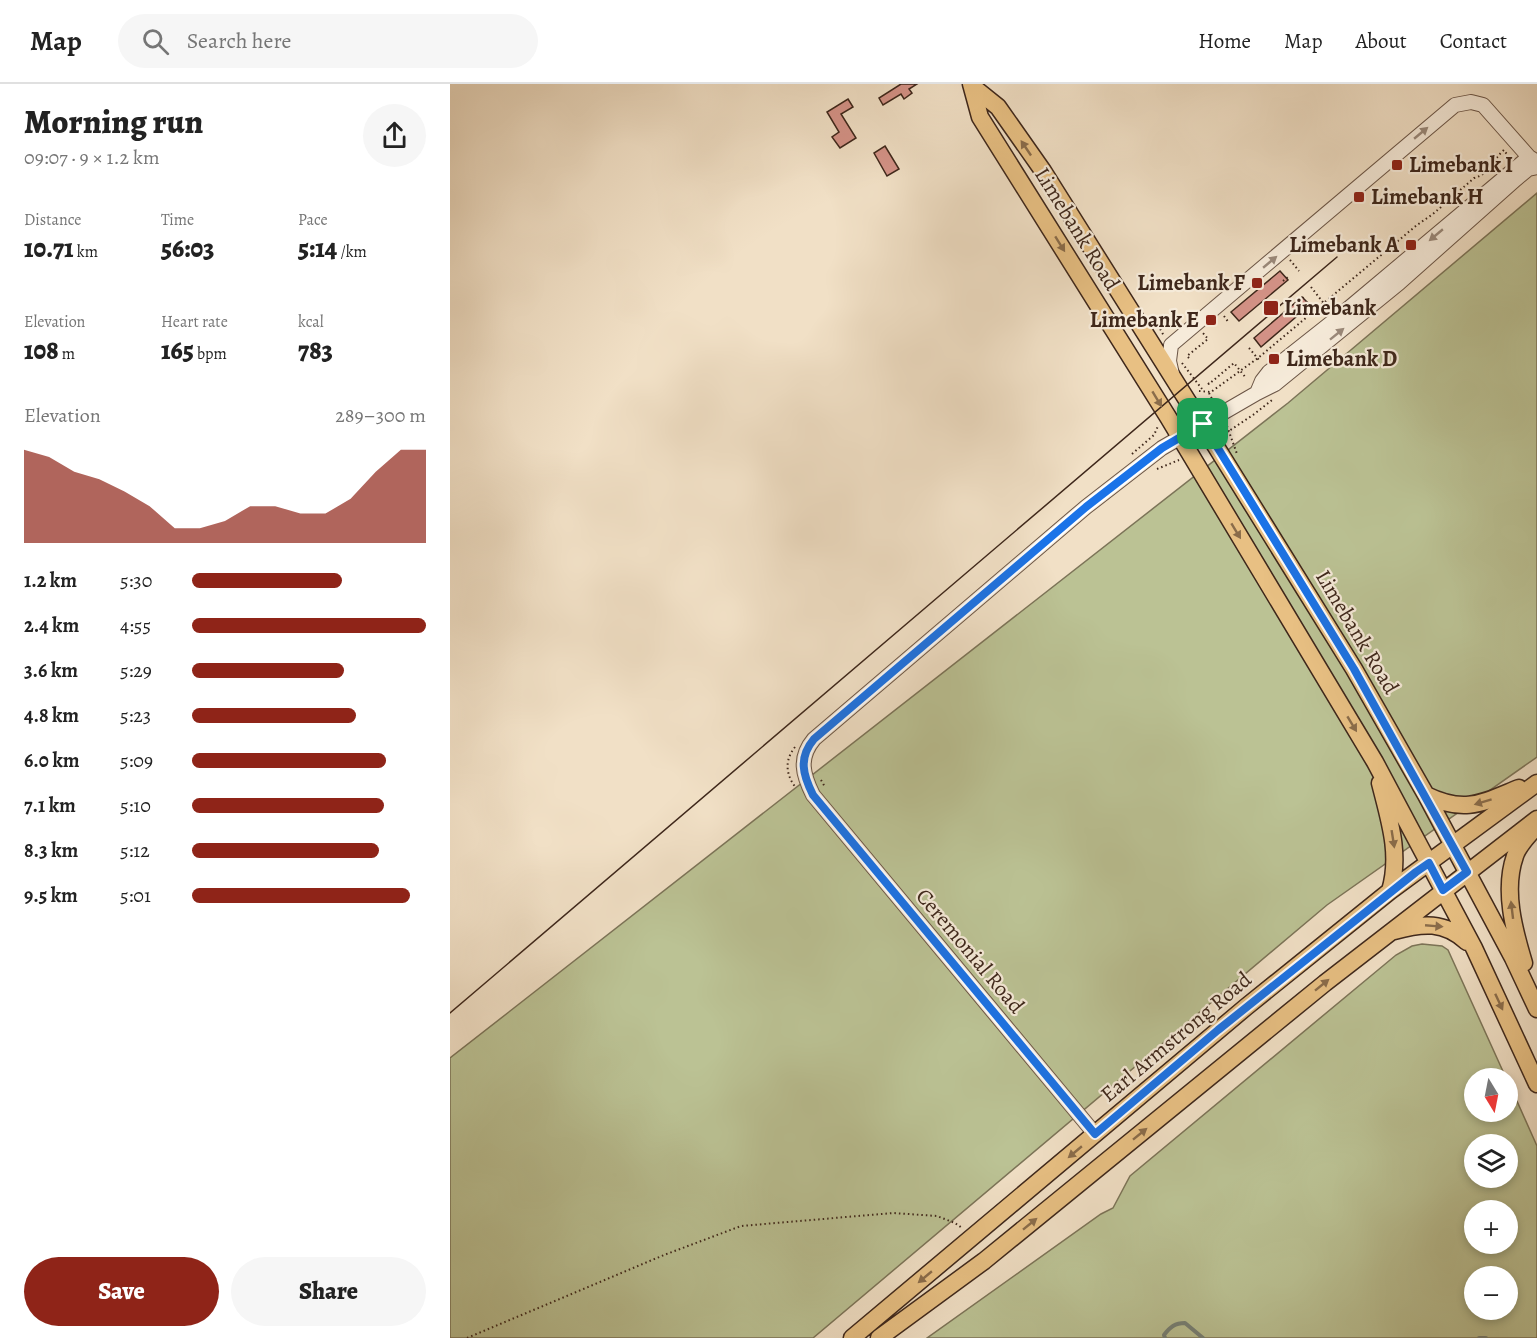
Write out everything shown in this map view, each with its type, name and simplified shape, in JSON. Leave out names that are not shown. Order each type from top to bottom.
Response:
[{"type":"main road","name":"Limebank Road","points":[[972,85],[998,107],[1043,171],[1317,608],[1426,795],[1537,1008]]},
{"type":"main road","name":"Limebank Road","points":[[972,85],[980,117],[1180,437],[1375,762],[1474,948],[1537,1084]]},
{"type":"main road","points":[[1375,762],[1395,852],[1396,867],[1390,891]]},
{"type":"main road","points":[[1426,795],[1452,806],[1469,806],[1537,782]]},
{"type":"main road","name":"Earl Armstrong Road","points":[[852,1338],[1218,1030],[1390,891],[1537,782]]},
{"type":"main road","points":[[879,1338],[977,1267],[1387,933],[1537,819]]},
{"type":"main road","points":[[1537,825],[1522,842],[1515,856],[1510,880],[1517,940],[1537,1008]]},
{"type":"main road","points":[[1387,933],[1413,926],[1450,928],[1474,948]]},
{"type":"lane","points":[[1173,379],[1169,361],[1170,346],[1455,105],[1471,102],[1483,105],[1534,162],[1269,372],[1257,393],[1180,437]]},
{"type":"lane","name":"Ceremonial Road","points":[[1095,1134],[813,795],[806,781],[803,763],[807,747],[814,739],[1086,507],[1162,448],[1180,437]]},
{"type":"path","points":[[1170,346],[1201,391],[1209,393],[1258,358],[1474,178],[1480,177],[1493,166],[1499,154],[1504,150],[1507,154]]},
{"type":"path","points":[[1290,260],[1299,271]]},
{"type":"path","points":[[1283,281],[1288,277]]},
{"type":"path","points":[[1311,287],[1329,310]]},
{"type":"path","points":[[1299,301],[1304,297]]},
{"type":"path","points":[[1223,315],[1229,323]]},
{"type":"path","points":[[1189,358],[1188,356],[1208,339],[1202,332]]},
{"type":"path","points":[[1250,348],[1263,364]]},
{"type":"path","points":[[1208,382],[1209,384],[1234,363],[1246,378]]},
{"type":"path","points":[[1209,393],[1211,397]]},
{"type":"path","points":[[1219,438],[1233,428]]},
{"type":"path","points":[[467,1338],[664,1255],[741,1226],[893,1213],[937,1216],[955,1222],[974,1237]]},
{"type":"green space","points":[[1537,193],[1537,757],[1327,905],[813,1338],[450,1338],[450,1058],[1288,403]]},
{"type":"green space","points":[[1422,944],[1442,946],[1448,950],[1501,1068],[1464,1068],[1464,1122],[1518,1122],[1518,1103],[1537,1146],[1537,1338],[927,1338],[1101,1214],[1113,1208],[1130,1176],[1396,955],[1412,946]]},
{"type":"building","points":[[901,84],[917,84],[909,89],[912,93],[904,99],[901,94],[883,105],[879,98]]},
{"type":"building","points":[[848,99],[853,107],[841,114],[856,138],[840,148],[832,137],[839,132],[827,112]]},
{"type":"building","points":[[885,146],[899,169],[887,176],[874,153]]},
{"type":"building","points":[[1280,271],[1288,280],[1239,321],[1231,312]]},
{"type":"building","points":[[1302,297],[1310,305],[1261,347],[1254,338]]},
{"type":"waterway","points":[[1165,1338],[1164,1335],[1171,1328],[1185,1323],[1203,1338]]},
{"type":"waterway","points":[[1479,1338],[1486,1338]]},
{"type":"tram line","points":[[450,1013],[1337,257]]},
{"type":"place","name":"Limebank I","points":[[1397,165]]},
{"type":"place","name":"Limebank H","points":[[1359,197]]},
{"type":"place","name":"Limebank A","points":[[1411,245]]},
{"type":"place","name":"Limebank F","points":[[1257,283]]},
{"type":"place","name":"Limebank","points":[[1271,308]]},
{"type":"place","name":"Limebank E","points":[[1211,320]]},
{"type":"place","name":"Limebank D","points":[[1274,359]]},
{"type":"route","points":[[1203,424],[1354,669],[1467,872],[1443,890],[1429,863],[1416,872],[1218,1030],[1095,1134],[813,795],[806,781],[803,763],[807,747],[814,739],[1086,507],[1162,448],[1203,424]]}]
